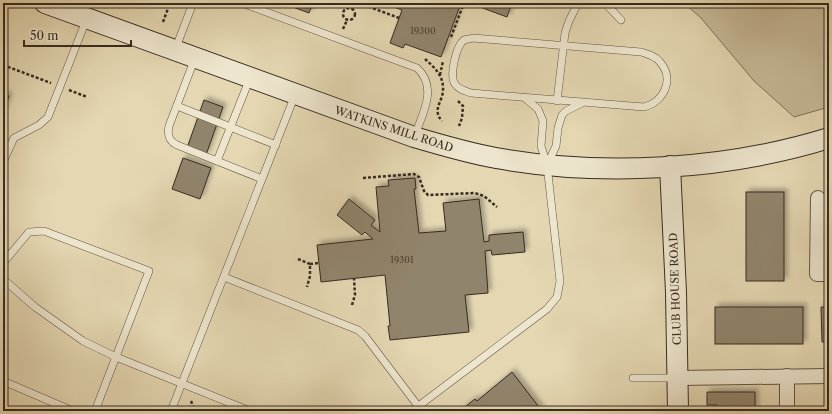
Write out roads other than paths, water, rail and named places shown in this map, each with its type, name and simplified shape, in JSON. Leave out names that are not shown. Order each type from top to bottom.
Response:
[{"type":"street","name":"WATKINS MILL ROAD","points":[[45,3],[414,137],[456,150],[497,158],[547,165],[612,168],[670,166],[748,158],[780,152],[829,138]]},
{"type":"street","name":"CLUB HOUSE ROAD","points":[[670,166],[676,292],[678,411]]},
{"type":"street","points":[[818,198],[823,228],[818,274],[829,274]]},
{"type":"street","points":[[787,376],[787,411]]},
{"type":"street","points":[[678,378],[829,376]]},
{"type":"lane","points":[[175,50],[193,3]]},
{"type":"lane","points":[[242,3],[417,68],[428,85],[428,96],[414,137]]},
{"type":"lane","points":[[557,101],[563,45],[569,21],[578,3]]},
{"type":"lane","points":[[605,3],[621,20]]},
{"type":"lane","points":[[3,162],[14,138],[42,123],[48,117],[87,18]]},
{"type":"lane","points":[[474,38],[563,45],[641,52],[656,58],[663,66],[665,71],[666,85],[661,98],[650,106],[637,107],[524,98],[471,93],[456,86],[453,79],[452,73],[457,54],[463,42],[467,39],[474,38]]},
{"type":"lane","points":[[195,58],[168,129],[170,140],[177,145],[262,179]]},
{"type":"lane","points":[[217,161],[250,78]]},
{"type":"lane","points":[[171,411],[295,95]]},
{"type":"lane","points":[[412,411],[547,309],[557,297],[560,281],[547,165],[541,146],[543,121],[541,114],[534,105],[524,98]]},
{"type":"lane","points":[[547,165],[556,146],[558,128],[562,115],[566,111],[582,103]]},
{"type":"lane","points":[[177,106],[276,144]]},
{"type":"lane","points":[[3,263],[29,232],[44,231],[149,271],[95,411]]},
{"type":"lane","points":[[224,277],[358,330],[365,336],[418,406]]},
{"type":"lane","points":[[3,278],[35,306],[83,341],[116,357],[250,411]]},
{"type":"lane","points":[[633,378],[678,378]]},
{"type":"lane","points":[[3,380],[73,411]]}]
